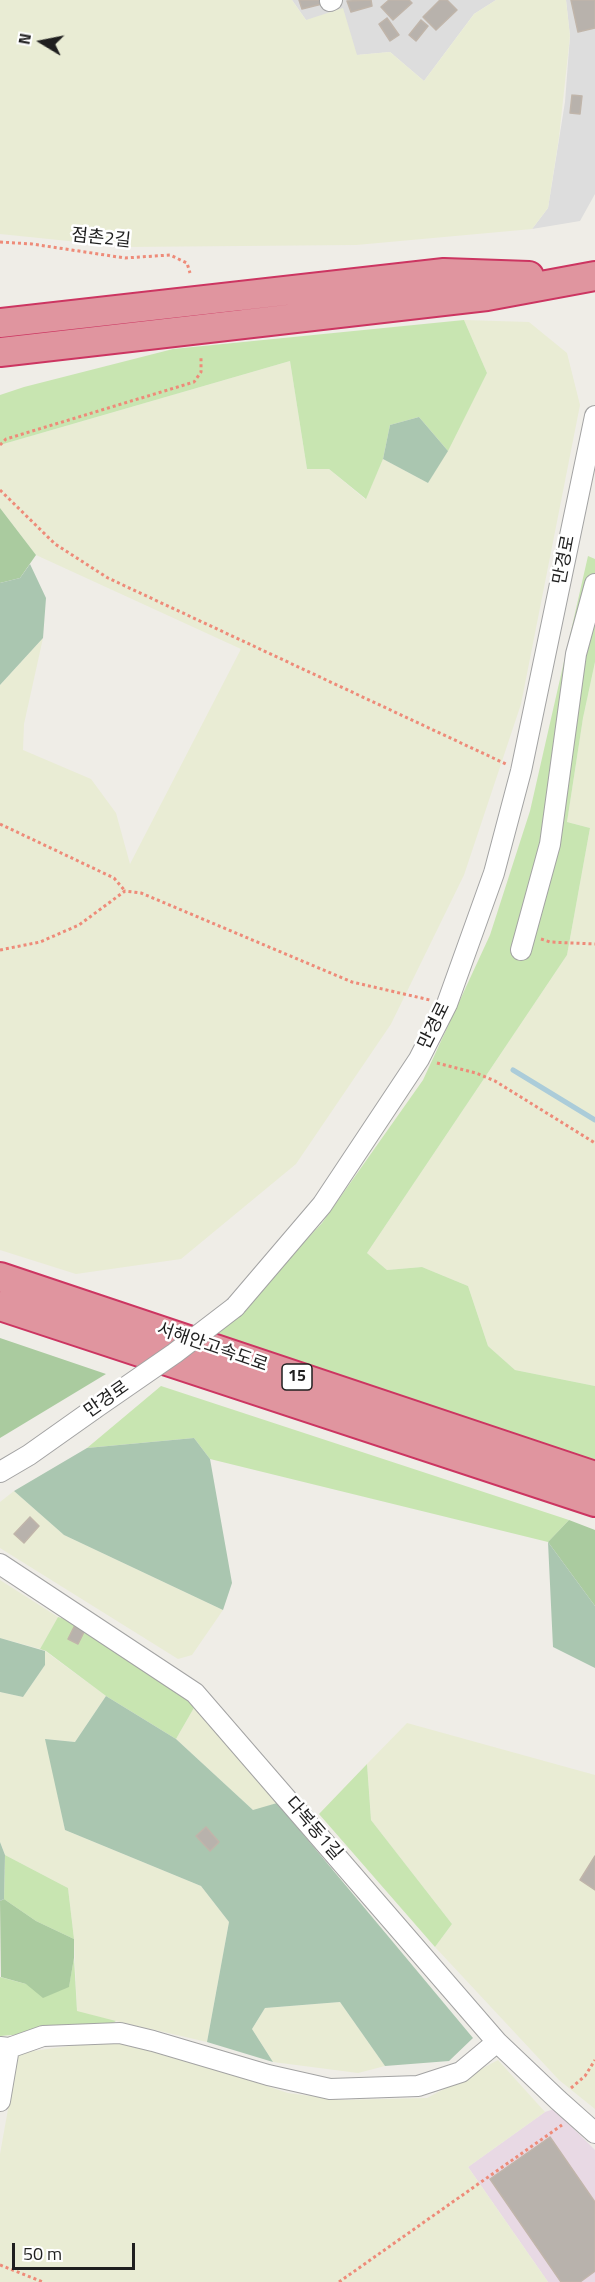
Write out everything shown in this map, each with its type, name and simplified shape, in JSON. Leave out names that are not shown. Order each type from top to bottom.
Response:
[{"type":"highway","points":[[0,323],[444,273],[587,277]]},
{"type":"highway","points":[[0,352],[487,296],[587,277]]},
{"type":"highway","name":"서해안고속도로","points":[[0,1277],[595,1476]]},
{"type":"highway","name":"서해안고속도로","points":[[0,1306],[595,1502]]},
{"type":"street","name":"만경로","points":[[0,1472],[29,1455],[175,1353],[235,1307],[322,1205],[419,1059],[447,1004],[494,873],[521,771],[591,448],[595,416]]},
{"type":"street","points":[[523,943],[550,844],[576,654],[595,584]]},
{"type":"street","name":"다복동1길","points":[[0,1564],[195,1693],[497,2042],[595,2133]]},
{"type":"street","points":[[0,2101],[4,2047],[43,2036],[120,2033],[268,2075],[330,2089],[418,2086],[461,2072],[497,2042]]},
{"type":"path","name":"점촌2길","points":[[0,242],[32,244],[125,258],[171,255],[187,263],[190,273]]},
{"type":"path","points":[[0,445],[6,439],[194,382],[201,372],[201,358]]},
{"type":"path","points":[[0,490],[55,544],[108,578],[521,771]]},
{"type":"path","points":[[0,824],[114,878],[125,891],[141,893],[352,982],[447,1004]]},
{"type":"path","points":[[0,950],[40,942],[79,925],[125,891]]},
{"type":"path","points":[[523,943],[595,944]]},
{"type":"path","points":[[419,1059],[476,1073],[495,1081],[595,1143]]},
{"type":"path","points":[[558,2100],[585,2076],[595,2060]]},
{"type":"path","points":[[339,2282],[576,2116]]},
{"type":"path","points":[[0,2265],[43,2282]]},
{"type":"shaded area","points":[[292,0],[496,0],[474,14],[424,81],[390,52],[357,55],[306,20]]},
{"type":"shaded area","points":[[566,0],[595,0],[595,194],[580,221],[532,229],[548,208],[565,102],[570,36]]},
{"type":"shaded area","points":[[554,2109],[595,2150],[595,2282],[548,2282],[468,2167],[545,2112]]},
{"type":"green space","points":[[0,0],[292,0],[306,20],[343,8],[357,55],[390,52],[424,81],[474,14],[496,0],[566,0],[570,36],[559,137],[548,208],[532,229],[356,245],[127,247],[0,234]]},
{"type":"green space","points":[[464,320],[529,322],[567,353],[580,405],[521,704],[464,875],[391,1024],[296,1164],[181,1259],[76,1274],[0,1250],[0,685],[43,638],[24,724],[23,750],[91,779],[116,813],[130,864],[241,649],[36,555],[0,508],[0,445],[290,361],[307,469],[329,469],[365,499],[383,459],[428,483],[487,373]]},
{"type":"green space","points":[[464,320],[487,373],[448,451],[419,417],[390,425],[383,459],[366,499],[329,469],[307,469],[290,361],[0,445],[0,395],[24,387],[173,349]]},
{"type":"green space","points":[[419,417],[448,451],[428,483],[383,459],[390,425]]},
{"type":"green space","points":[[0,508],[36,555],[20,578],[0,583]]},
{"type":"green space","points":[[588,556],[595,559],[595,662],[583,718],[567,822],[590,828],[567,955],[367,1253],[387,1270],[422,1267],[468,1286],[488,1346],[515,1370],[595,1386],[595,1463],[214,1338],[322,1223],[423,1080],[490,935],[530,811]]},
{"type":"green space","points":[[30,564],[46,598],[43,638],[0,685],[0,583],[20,578]]},
{"type":"green space","points":[[595,662],[595,1386],[515,1370],[488,1346],[468,1286],[422,1267],[387,1270],[367,1253],[567,955],[590,828],[567,822],[583,718]]},
{"type":"green space","points":[[0,1338],[106,1374],[0,1438]]},
{"type":"green space","points":[[161,1386],[569,1520],[548,1542],[210,1459],[194,1438],[87,1448]]},
{"type":"green space","points":[[194,1438],[210,1459],[232,1583],[223,1610],[64,1535],[14,1491],[87,1448]]},
{"type":"green space","points":[[14,1491],[64,1535],[223,1610],[192,1655],[178,1659],[0,1548],[0,1502]]},
{"type":"green space","points":[[569,1520],[595,1530],[595,1606],[548,1542]]},
{"type":"green space","points":[[548,1542],[595,1606],[595,1668],[553,1647]]},
{"type":"green space","points":[[0,1580],[58,1617],[40,1649],[0,1638]]},
{"type":"green space","points":[[58,1617],[74,1622],[169,1683],[195,1706],[176,1739],[106,1696],[46,1651],[40,1649]]},
{"type":"green space","points":[[0,1638],[45,1651],[45,1665],[23,1697],[0,1692]]},
{"type":"green space","points":[[45,1651],[106,1696],[75,1742],[46,1739],[65,1830],[201,1886],[229,1922],[207,2042],[77,2012],[74,1939],[68,1888],[5,1855],[0,1842],[0,1692],[23,1697],[45,1665]]},
{"type":"green space","points":[[106,1696],[176,1739],[253,1810],[277,1803],[473,2038],[449,2061],[385,2066],[340,2002],[265,2008],[252,2029],[273,2062],[207,2042],[229,1922],[201,1886],[65,1830],[45,1739],[75,1742]]},
{"type":"green space","points":[[195,1706],[277,1803],[254,1811],[176,1739]]},
{"type":"green space","points":[[407,1723],[595,1775],[595,2109],[559,2080],[435,1947],[452,1924],[371,1820],[367,1764]]},
{"type":"green space","points":[[367,1764],[371,1820],[452,1924],[435,1947],[319,1814]]},
{"type":"green space","points":[[0,1842],[5,1855],[4,1899],[0,1901]]},
{"type":"green space","points":[[5,1855],[68,1888],[74,1939],[36,1921],[4,1899]]},
{"type":"green space","points":[[4,1899],[36,1921],[74,1939],[74,1958],[69,1987],[43,1998],[26,1984],[1,1977],[0,1901]]},
{"type":"green space","points":[[74,1958],[77,2011],[116,2021],[106,2027],[0,2036],[0,1977],[26,1984],[69,1986]]},
{"type":"green space","points":[[340,2002],[385,2066],[358,2073],[273,2062],[252,2029],[265,2008]]},
{"type":"green space","points":[[122,2039],[288,2093],[341,2100],[427,2098],[498,2060],[545,2112],[468,2167],[548,2282],[0,2282],[0,2154],[18,2053]]},
{"type":"building","points":[[299,0],[321,0],[322,4],[302,9]]},
{"type":"building","points":[[371,0],[372,6],[351,12],[347,1]]},
{"type":"building","points":[[389,0],[409,0],[412,3],[393,20],[381,7]]},
{"type":"building","points":[[440,0],[447,0],[457,10],[436,30],[423,17]]},
{"type":"building","points":[[571,0],[595,0],[595,28],[578,32]]},
{"type":"building","points":[[387,18],[399,35],[390,41],[379,24]]},
{"type":"building","points":[[421,20],[428,26],[416,41],[409,35]]},
{"type":"building","points":[[572,95],[582,96],[580,114],[570,113]]},
{"type":"building","points":[[30,1517],[39,1526],[24,1543],[14,1534]]},
{"type":"building","points":[[75,1625],[85,1630],[78,1644],[68,1639]]},
{"type":"building","points":[[206,1827],[219,1842],[210,1851],[196,1836]]},
{"type":"building","points":[[595,1856],[595,1890],[580,1880]]},
{"type":"building","points":[[550,2137],[595,2202],[595,2271],[580,2282],[561,2282],[490,2179]]},
{"type":"waterway","points":[[513,1070],[595,1120]]}]
